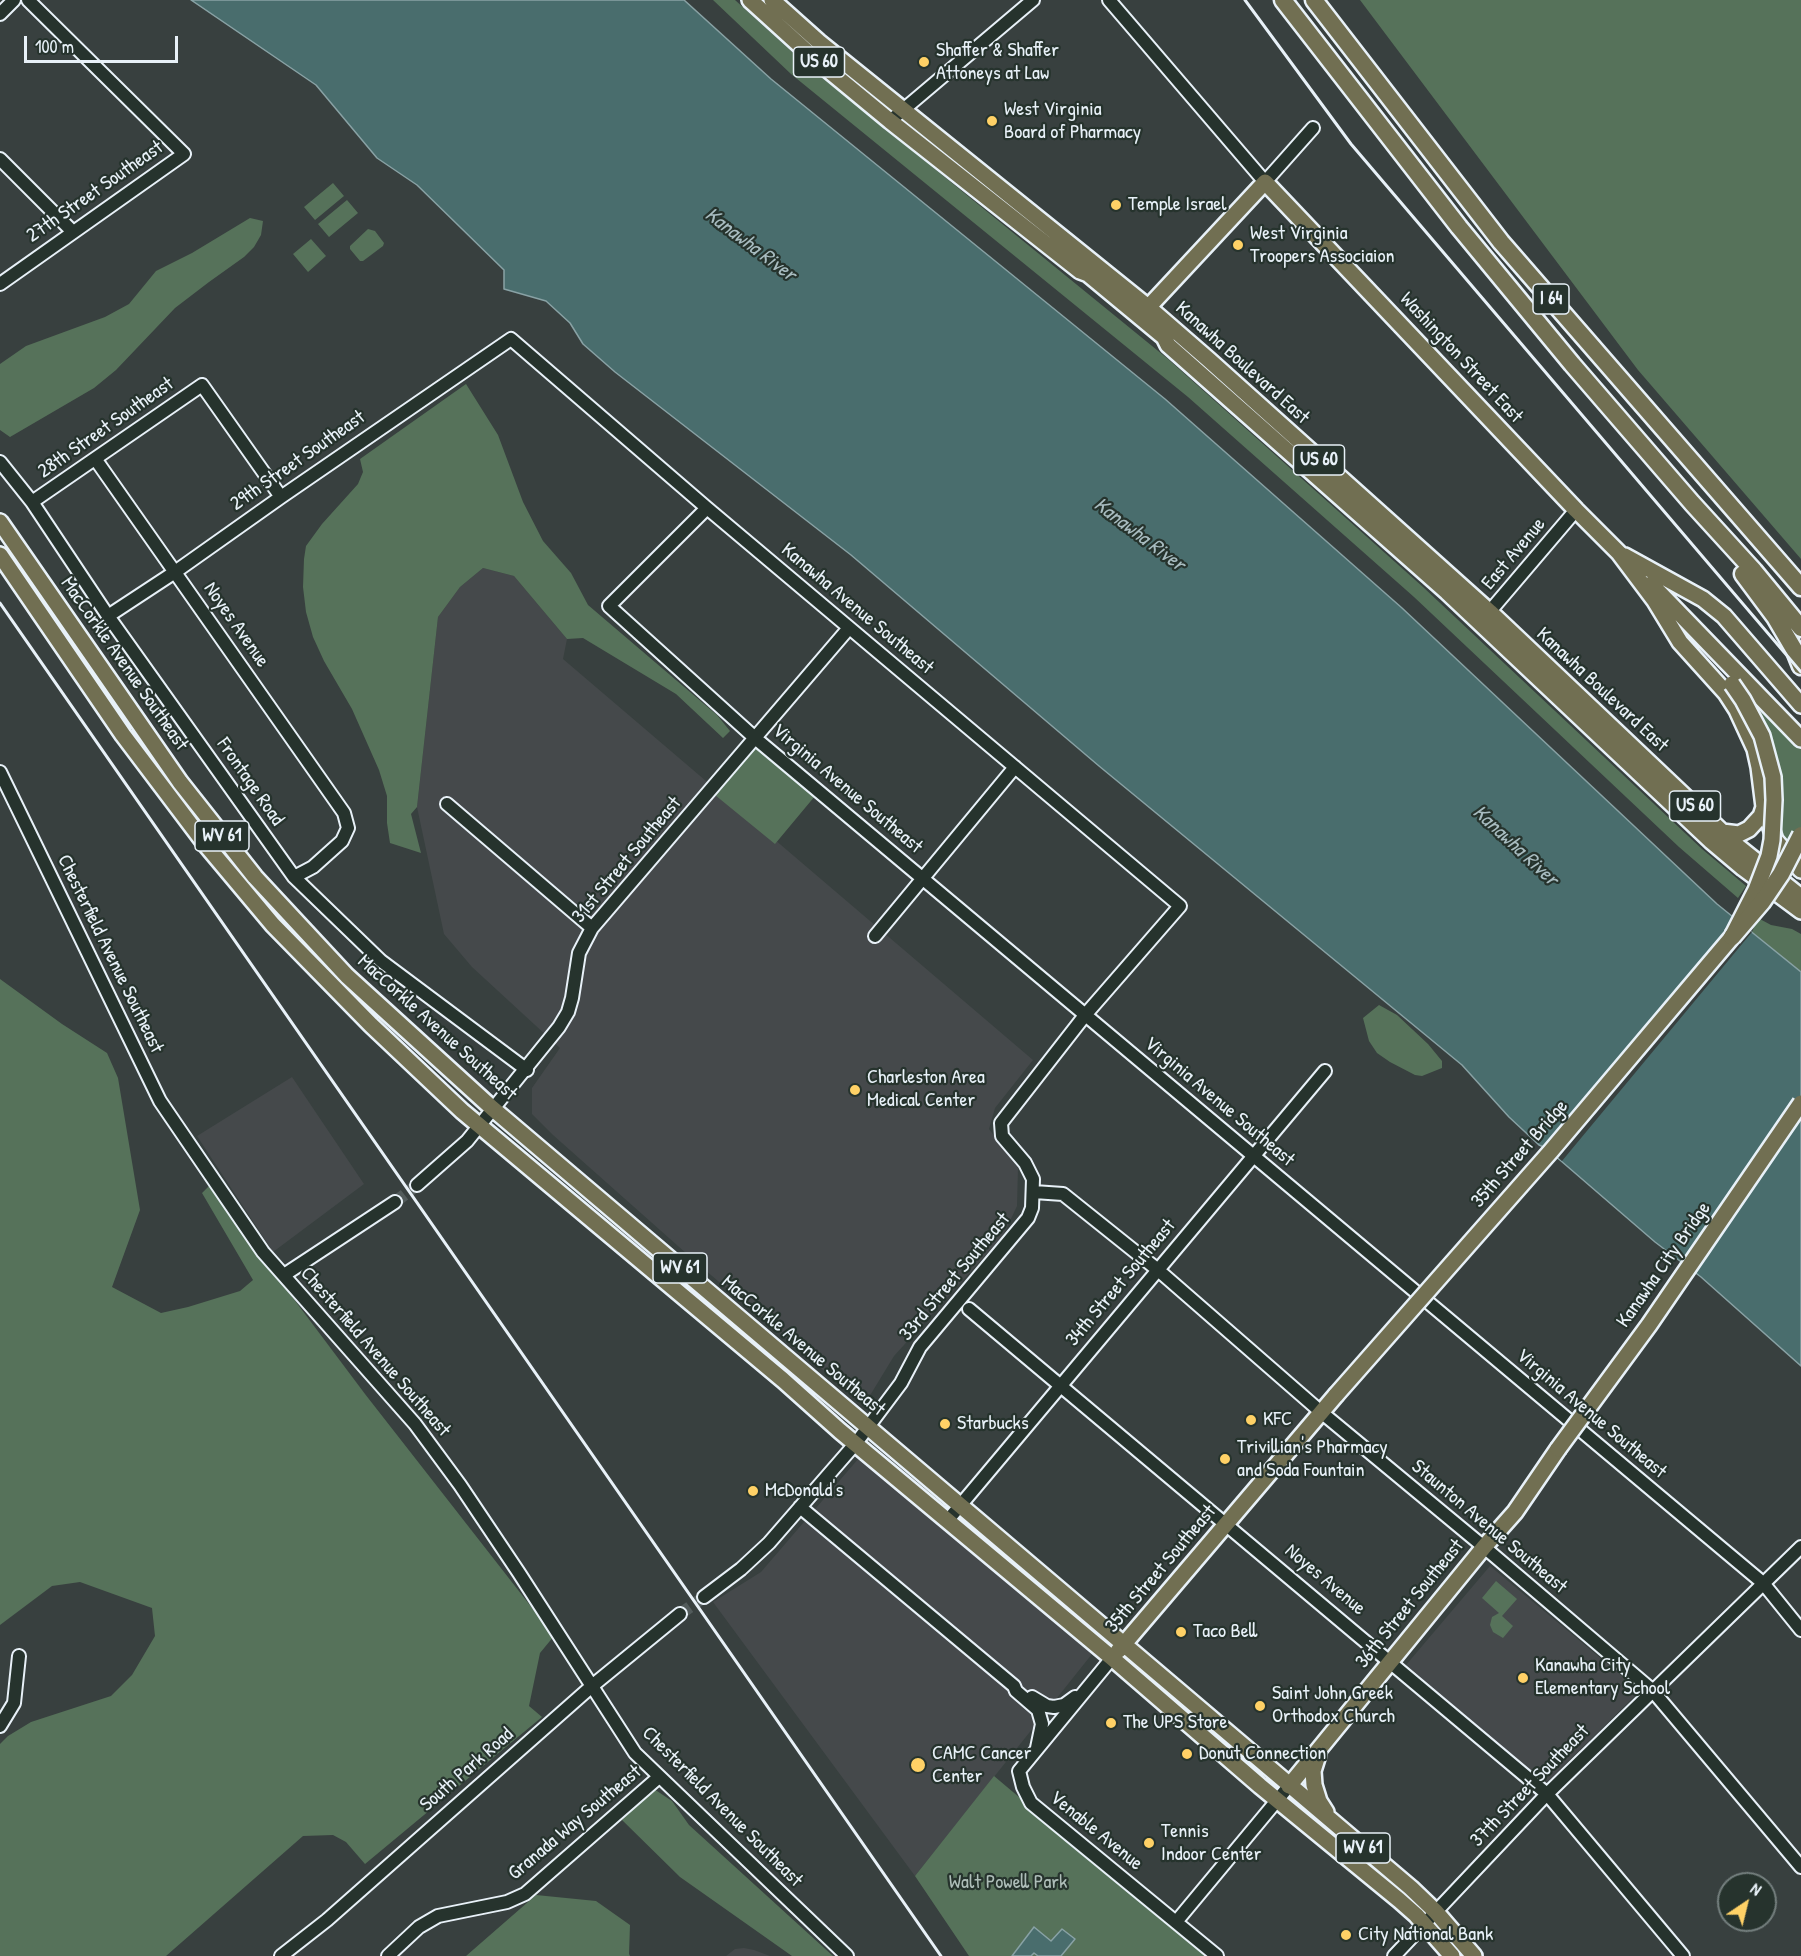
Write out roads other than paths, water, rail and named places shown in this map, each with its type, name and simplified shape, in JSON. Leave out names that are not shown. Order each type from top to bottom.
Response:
[{"type":"highway","name":"I 64","points":[[1283,0],[1459,227],[1572,364],[1754,571],[1801,628]]},
{"type":"highway","name":"I 64","points":[[1314,0],[1501,242],[1801,587]]},
{"type":"highway","points":[[1692,503],[1775,617],[1798,659]]},
{"type":"highway","points":[[1732,937],[1762,902],[1781,874],[1801,835]]},
{"type":"main road","name":"Kanawha Boulevard East","points":[[750,0],[890,121],[1080,271],[1144,312],[1168,345],[1485,617],[1711,841],[1801,911]]},
{"type":"main road","name":"Kanawha Boulevard East","points":[[772,0],[809,34],[1144,312],[1750,857],[1801,897]]},
{"type":"main road","points":[[1144,312],[1265,182]]},
{"type":"main road","name":"Washington Street East","points":[[1265,182],[1619,553],[1655,601],[1680,642],[1726,693],[1747,728],[1760,768],[1764,807],[1776,840],[1801,870]]},
{"type":"main road","name":"Kanawha Boulevard East","points":[[1080,271],[1083,278],[1160,343],[1168,345]]},
{"type":"main road","name":"MacCorkle Avenue Southeast","points":[[0,522],[180,782],[255,877],[347,976],[492,1108],[959,1506],[1125,1643],[1436,1912],[1474,1956]]},
{"type":"main road","points":[[1619,553],[1668,600],[1801,739]]},
{"type":"main road","name":"Washington Street East","points":[[1619,553],[1702,599],[1724,616],[1801,705]]},
{"type":"main road","name":"MacCorkle Avenue Southeast","points":[[0,555],[123,735],[206,844],[266,916],[371,1025],[462,1111],[1399,1900],[1452,1956]]},
{"type":"main road","name":"35th Street Bridge","points":[[1336,1395],[1551,1151],[1732,937],[1756,890],[1769,856],[1774,800],[1773,777],[1762,736],[1732,684],[1655,601]]},
{"type":"main road","points":[[1722,832],[1739,834],[1749,829],[1761,816],[1764,807]]},
{"type":"main road","name":"Kanawha City Bridge","points":[[1558,1449],[1648,1325],[1801,1103]]},
{"type":"main road","name":"35th Street Southeast","points":[[1112,1658],[1336,1395]]},
{"type":"main road","name":"36th Street Southeast","points":[[1290,1786],[1515,1512],[1558,1449]]},
{"type":"main road","points":[[1323,1743],[1315,1764],[1314,1785],[1319,1801],[1337,1826]]},
{"type":"street","points":[[0,14],[14,0]]},
{"type":"street","name":"27th Street Southeast","points":[[0,284],[184,154],[28,0]]},
{"type":"street","points":[[890,121],[1033,0]]},
{"type":"street","name":"Washington Street East","points":[[1109,0],[1265,182]]},
{"type":"street","points":[[1265,182],[1313,128]]},
{"type":"street","points":[[0,159],[73,231]]},
{"type":"street","name":"29th Street Southeast","points":[[108,616],[511,339]]},
{"type":"street","name":"Kanawha Avenue Southeast","points":[[511,339],[707,508],[1180,906],[1086,1014]]},
{"type":"street","name":"28th Street Southeast","points":[[32,502],[202,385],[281,496]]},
{"type":"street","name":"Noyes Avenue","points":[[96,460],[344,813],[348,828],[342,841],[313,867],[294,877]]},
{"type":"street","name":"Frontage Road","points":[[0,462],[32,502],[108,616],[294,877],[381,961],[527,1070]]},
{"type":"street","name":"Virginia Avenue Southeast","points":[[707,508],[609,606],[755,738],[1763,1583],[1801,1630]]},
{"type":"street","name":"East Avenue","points":[[1485,617],[1576,510]]},
{"type":"street","name":"31st Street Southeast","points":[[417,1185],[467,1141],[492,1108],[527,1070],[568,1012],[579,953],[592,928],[849,628]]},
{"type":"street","points":[[875,936],[1015,767]]},
{"type":"street","name":"Chesterfield Avenue Southeast","points":[[0,772],[160,1101],[263,1252],[416,1424],[466,1494],[635,1753],[847,1956]]},
{"type":"street","points":[[447,804],[592,928]]},
{"type":"street","points":[[1034,1192],[1029,1169],[1002,1136],[1001,1123],[1086,1014]]},
{"type":"street","name":"34th Street Southeast","points":[[948,1520],[1325,1071]]},
{"type":"street","name":"Staunton Avenue Southeast","points":[[1034,1192],[1063,1194],[1158,1270],[1321,1412],[1652,1690],[1801,1867]]},
{"type":"street","name":"33rd Street Southeast","points":[[856,1443],[901,1383],[920,1347],[1025,1223],[1032,1208],[1034,1192]]},
{"type":"street","points":[[284,1275],[395,1202]]},
{"type":"street","name":"Noyes Avenue","points":[[969,1308],[1547,1794],[1683,1956]]},
{"type":"street","points":[[704,1597],[741,1569],[769,1543],[856,1443]]},
{"type":"street","points":[[800,1507],[1014,1686],[1041,1716],[1042,1724],[1036,1752]]},
{"type":"street","name":"37th Street Southeast","points":[[1394,1956],[1547,1794],[1801,1547]]},
{"type":"street","name":"South Park Road","points":[[281,1956],[327,1920],[592,1686],[680,1614]]},
{"type":"street","points":[[0,1726],[14,1703],[19,1656]]},
{"type":"street","name":"35th Street Southeast","points":[[1020,1772],[1112,1658]]},
{"type":"street","points":[[1014,1686],[1023,1688],[1047,1706],[1064,1705],[1086,1691]]},
{"type":"street","name":"Venable Avenue","points":[[1020,1772],[1023,1787],[1031,1803],[1217,1956]]},
{"type":"street","name":"Granada Way Southeast","points":[[388,1956],[419,1927],[438,1916],[507,1902],[525,1894],[659,1777]]},
{"type":"street","name":"36th Street Southeast","points":[[1176,1922],[1290,1786]]},
{"type":"water","name":"Kanawha River","points":[[191,0],[684,0],[771,79],[1165,399],[1402,608],[1717,904],[1801,972],[1801,1366],[1701,1277],[1655,1242],[1546,1148],[1539,1145],[1509,1117],[1462,1065],[1099,766],[851,555],[615,372],[583,344],[570,323],[546,301],[504,289],[504,270],[417,185],[377,158],[316,85]]},
{"type":"water","points":[[1034,1927],[1051,1941],[1062,1929],[1075,1939],[1061,1956],[1038,1956],[1034,1953],[1031,1956],[1012,1956]]},
{"type":"tunnel","points":[[395,1202],[417,1185]]},
{"type":"tunnel","points":[[680,1614],[704,1597]]},
{"type":"railway","points":[[1245,0],[1351,144],[1801,672]]},
{"type":"railway","points":[[0,603],[941,1956]]},
{"type":"place","name":"Shaffer & Shaffer Attoneys at Law","points":[[924,62]]},
{"type":"place","name":"West Virginia Board of Pharmacy","points":[[992,121]]},
{"type":"place","name":"Temple Israel","points":[[1116,205]]},
{"type":"place","name":"West Virginia Troopers Associaion","points":[[1238,245]]},
{"type":"place","name":"Charleston Area Medical Center","points":[[855,1090]]},
{"type":"place","name":"KFC","points":[[1251,1420]]},
{"type":"place","name":"Starbucks","points":[[945,1424]]},
{"type":"place","name":"Trivillian's Pharmacy and Soda Fountain","points":[[1225,1459]]},
{"type":"place","name":"McDonald's","points":[[753,1491]]},
{"type":"place","name":"Taco Bell","points":[[1181,1632]]},
{"type":"place","name":"Kanawha City Elementary School","points":[[1523,1678]]},
{"type":"place","name":"Saint John Greek Orthodox Church","points":[[1260,1706]]},
{"type":"place","name":"The UPS Store","points":[[1111,1723]]},
{"type":"place","name":"Donut Connection","points":[[1187,1754]]},
{"type":"place","name":"CAMC Cancer Center","points":[[918,1765]]},
{"type":"place","name":"Tennis Indoor Center","points":[[1149,1843]]},
{"type":"place","name":"City National Bank","points":[[1346,1935]]},
{"type":"park label","name":"Walt Powell Park","points":[[1008,1883]]}]
